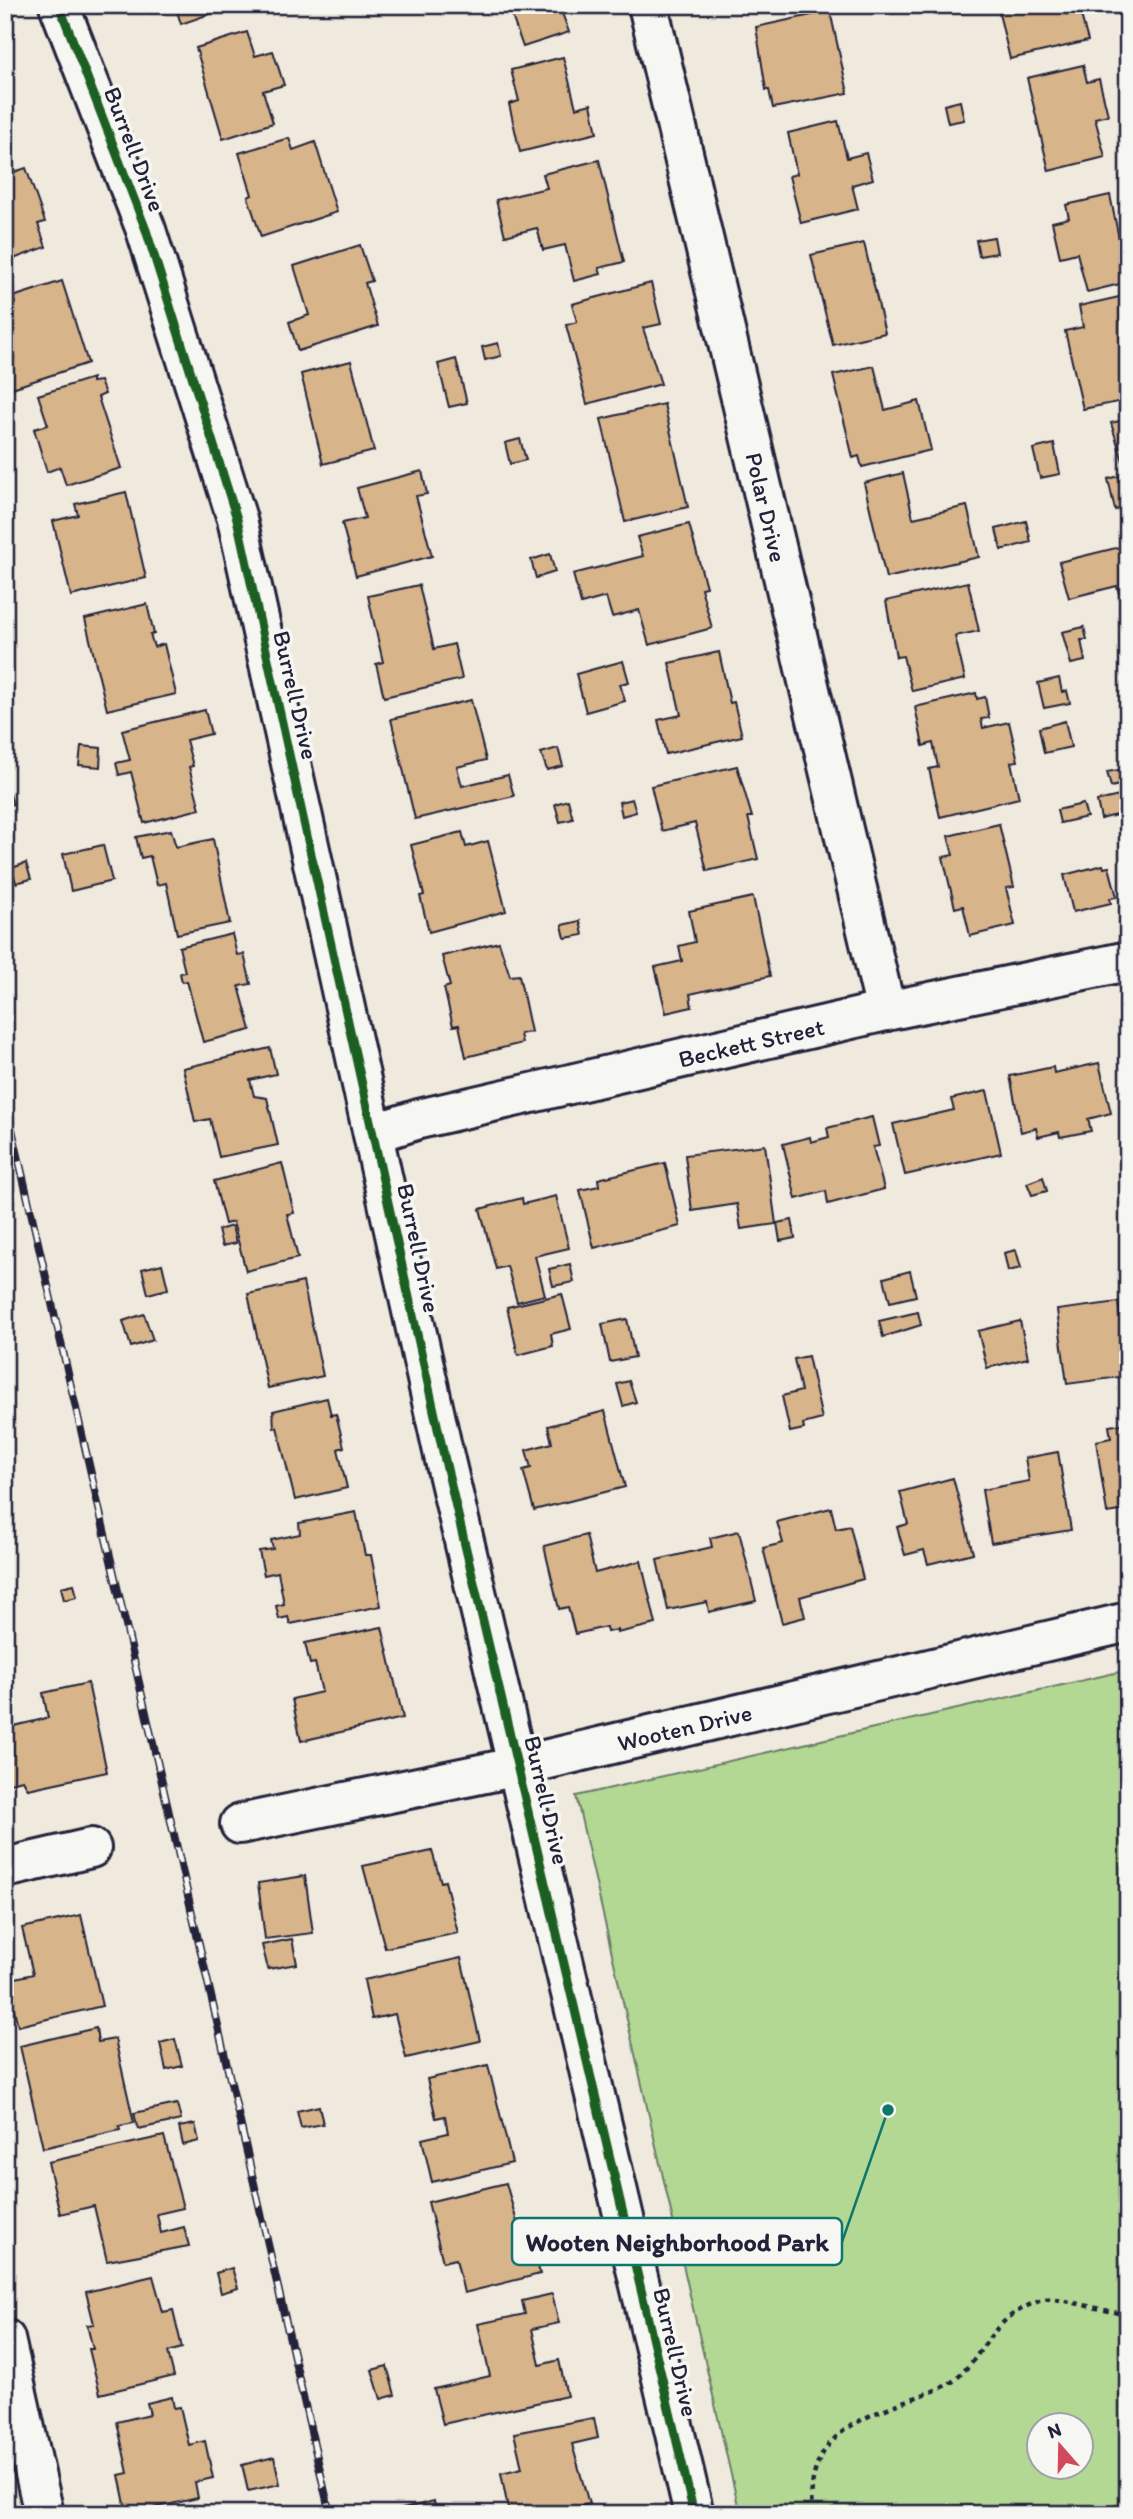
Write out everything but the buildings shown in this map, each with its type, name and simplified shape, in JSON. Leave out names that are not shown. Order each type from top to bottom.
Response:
[{"type":"street","name":"Burrell Drive","points":[[59,5],[146,230],[237,519],[444,1457],[694,2514]]},
{"type":"street","name":"Polar Drive","points":[[648,5],[886,1011]]},
{"type":"street","name":"Beckett Street","points":[[374,1133],[419,1119],[886,1011],[1128,961]]},
{"type":"street","name":"Wooten Drive","points":[[240,1824],[519,1766],[1128,1622]]},
{"type":"street","points":[[5,1868],[91,1848]]},
{"type":"street","points":[[5,2339],[44,2514]]},
{"type":"path","points":[[812,2514],[810,2492],[813,2473],[819,2456],[835,2436],[852,2424],[956,2379],[1003,2319],[1048,2297],[1128,2315]]},
{"type":"green space","points":[[1128,1670],[1128,2514],[740,2514],[576,1796]]},
{"type":"railway","points":[[5,1099],[330,2514]]},
{"type":"cycle path","points":[[59,5],[146,230],[237,519],[444,1456],[694,2514]]},
{"type":"place","name":"Wooten Neighborhood Park","points":[[888,2110]]}]
